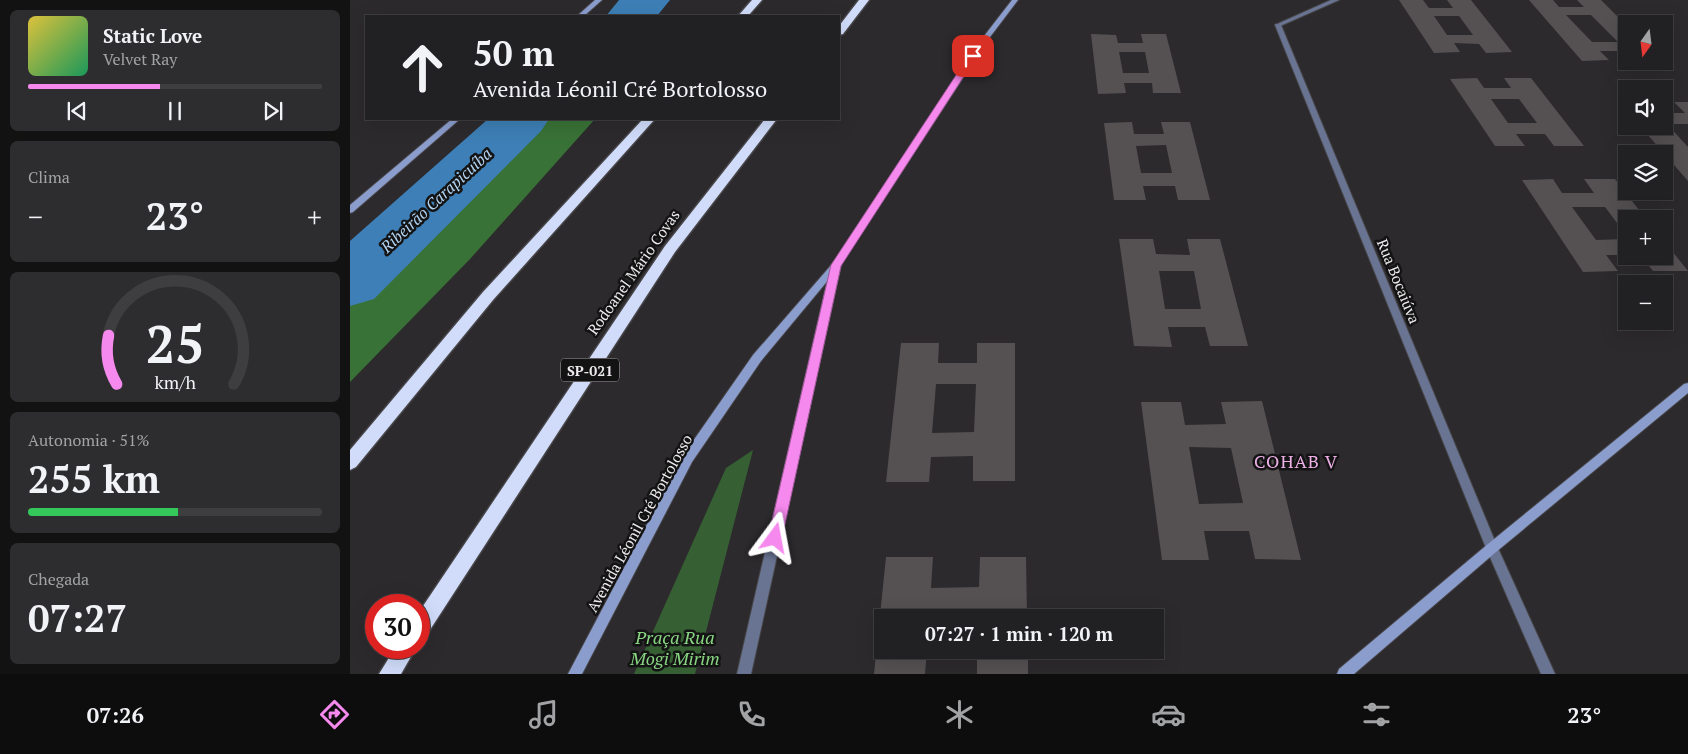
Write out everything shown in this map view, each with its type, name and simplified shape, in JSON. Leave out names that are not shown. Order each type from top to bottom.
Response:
[{"type":"highway","points":[[743,15],[757,0]]},
{"type":"highway","points":[[840,31],[864,0]]},
{"type":"highway","points":[[350,462],[488,296],[648,120]]},
{"type":"highway","name":"Rodoanel Mário Covas","points":[[430,612],[670,249],[770,120]]},
{"type":"highway","points":[[389,674],[399,659]]},
{"type":"main road","points":[[581,15],[599,0]]},
{"type":"main road","name":"Avenida Léonil Cré Bortolosso","points":[[575,674],[688,458],[757,358],[836,265],[984,40],[1015,0]]},
{"type":"main road","points":[[350,210],[455,120]]},
{"type":"main road","points":[[1344,674],[1492,548],[1688,387]]},
{"type":"street","name":"Rua Bocaiúva","points":[[1336,0],[1278,25],[1492,548],[1548,674]]},
{"type":"street","points":[[744,674],[836,265]]},
{"type":"green space","points":[[538,120],[594,120],[470,259],[350,382],[350,297]]},
{"type":"green space","name":"Praça Rua Mogi Mirim","points":[[753,450],[695,674],[634,674],[726,468]]},
{"type":"building","points":[[1399,0],[1423,0],[1429,8],[1453,8],[1447,0],[1471,0],[1512,52],[1486,53],[1479,44],[1454,43],[1460,52],[1434,53]],"holes":[[[1434,16],[1459,16],[1473,35],[1447,35]]]},
{"type":"building","points":[[1529,0],[1553,0],[1559,7],[1584,7],[1577,0],[1601,0],[1618,17],[1618,42],[1618,51],[1600,51],[1609,60],[1582,61]],"holes":[[[1566,15],[1591,15],[1618,42],[1592,42]]]},
{"type":"building","points":[[1091,34],[1116,35],[1118,43],[1143,43],[1141,34],[1166,34],[1181,93],[1153,93],[1152,83],[1124,83],[1126,93],[1098,94]],"holes":[[[1119,52],[1145,52],[1149,73],[1123,73]]]},
{"type":"building","points":[[1477,78],[1484,88],[1511,88],[1504,78],[1531,78],[1584,146],[1554,146],[1545,134],[1516,134],[1525,146],[1495,146],[1450,79]],"holes":[[[1491,99],[1519,99],[1537,123],[1508,123]]]},
{"type":"building","points":[[1674,102],[1688,102],[1688,124],[1673,124],[1673,113],[1685,113]]},
{"type":"building","points":[[1132,122],[1134,134],[1164,134],[1161,122],[1190,122],[1210,200],[1178,200],[1175,186],[1143,186],[1146,200],[1114,200],[1104,123]],"holes":[[[1166,145],[1172,173],[1141,173],[1136,146]]]},
{"type":"building","points":[[1673,131],[1688,147],[1688,181],[1673,164],[1673,145],[1657,145],[1648,135],[1673,135]]},
{"type":"building","points":[[1553,179],[1562,193],[1594,193],[1584,179],[1615,179],[1618,183],[1618,200],[1631,200],[1639,210],[1618,210],[1618,224],[1605,207],[1572,207],[1596,240],[1618,239],[1618,255],[1606,255],[1618,271],[1583,272],[1522,180]]},
{"type":"building","points":[[1119,239],[1153,239],[1156,254],[1190,255],[1187,239],[1220,239],[1248,346],[1210,346],[1205,327],[1168,327],[1172,347],[1134,346]],"holes":[[[1159,271],[1194,271],[1201,309],[1165,309]]]},
{"type":"building","points":[[1673,252],[1688,271],[1653,271],[1648,265],[1673,265]]},
{"type":"building","points":[[901,343],[939,343],[938,363],[977,363],[977,343],[1015,343],[1015,481],[973,481],[973,456],[931,457],[929,482],[886,482]],"holes":[[[936,384],[976,384],[974,432],[932,433]]]},
{"type":"building","points":[[1262,401],[1301,560],[1255,559],[1249,531],[1204,531],[1209,560],[1162,560],[1141,402],[1181,402],[1185,425],[1226,424],[1221,402]],"holes":[[[1189,447],[1231,448],[1243,503],[1199,504]]]},
{"type":"building","points":[[886,557],[933,557],[931,588],[979,587],[980,557],[1026,557],[1027,609],[881,609]]},
{"type":"building","points":[[876,659],[926,659],[925,674],[874,674]]},
{"type":"building","points":[[977,659],[1028,659],[1028,674],[977,674]]},
{"type":"waterway","name":"Ribeirão Carapicuíba","points":[[631,15],[647,0]]},
{"type":"waterway","name":"Ribeirão Carapicuíba","points":[[350,281],[520,120]]},
{"type":"district","name":"COHAB V","points":[[1296,461]]},
{"type":"route","points":[[775,538],[836,265],[973,56]]}]
